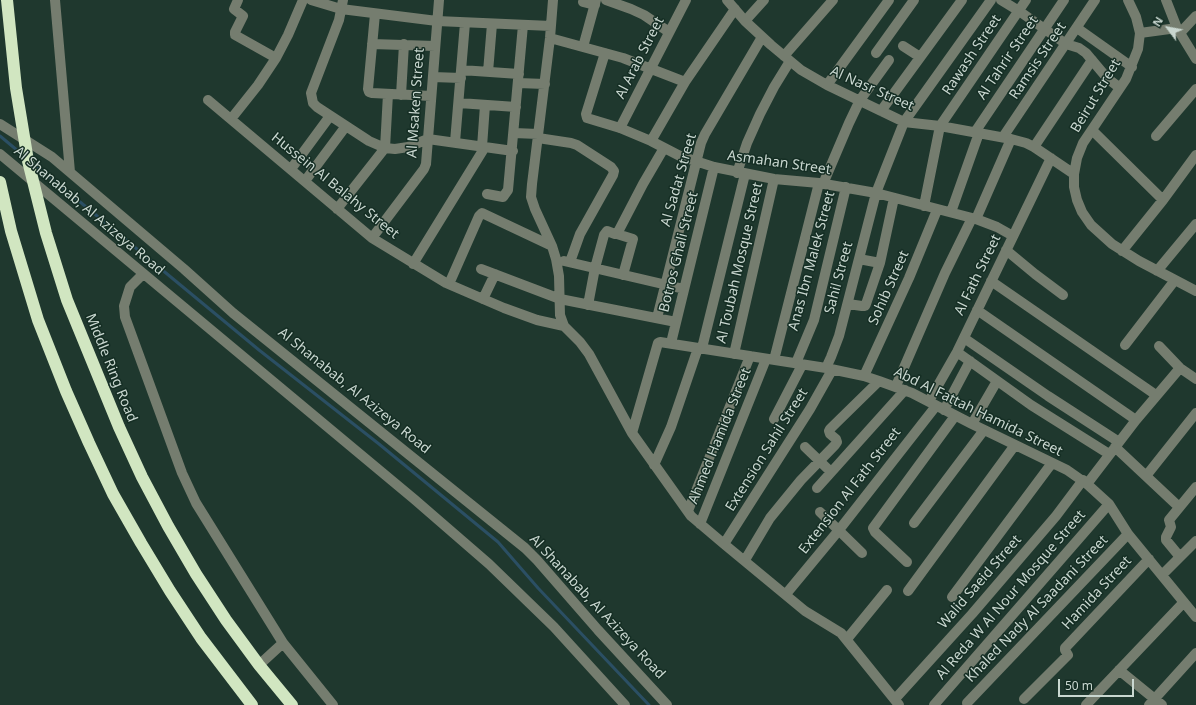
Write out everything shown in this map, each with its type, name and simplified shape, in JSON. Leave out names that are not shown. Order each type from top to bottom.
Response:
[{"type":"highway","name":"Middle Ring Road","points":[[7,0],[16,88],[28,161],[46,234],[67,300],[119,427],[142,477],[168,526],[196,574],[226,620],[292,705]]},
{"type":"highway","points":[[0,182],[12,231],[38,320],[63,384],[113,494],[140,543],[170,592],[201,638],[252,705]]},
{"type":"street","points":[[55,0],[70,172]]},
{"type":"street","points":[[238,0],[234,9],[243,16],[235,35],[276,58]]},
{"type":"street","points":[[231,119],[258,85],[276,58],[303,0]]},
{"type":"street","points":[[311,0],[342,4],[375,14],[437,22],[551,26]]},
{"type":"street","name":"Al Msaken Street","points":[[372,238],[424,169],[427,158],[439,0]]},
{"type":"street","points":[[553,0],[532,197],[535,209],[552,246],[556,259],[559,276],[560,315],[564,326],[580,342],[589,354],[632,433],[654,465],[700,524],[805,611],[841,633],[897,702]]},
{"type":"street","points":[[606,0],[631,9],[669,32]]},
{"type":"street","name":"Al Arab Street","points":[[620,128],[686,0]]},
{"type":"street","name":"Al Nasr Street","points":[[727,0],[745,21],[762,37],[811,77],[904,122],[977,132],[1007,138],[1034,147],[1074,174]]},
{"type":"street","points":[[745,21],[764,0]]},
{"type":"street","points":[[654,465],[671,427],[700,348],[748,143],[787,58],[833,0]]},
{"type":"street","points":[[827,85],[889,0]]},
{"type":"street","points":[[876,53],[914,0]]},
{"type":"street","points":[[881,111],[962,0]]},
{"type":"street","name":"Sahil Street","points":[[829,369],[848,304],[876,193],[904,122],[991,0]]},
{"type":"street","points":[[1000,0],[1019,11],[1066,44],[1079,48],[1086,53],[1107,78],[1120,88]]},
{"type":"street","name":"Rawash Street","points":[[940,126],[1026,0]]},
{"type":"street","name":"Al Tahrir Street","points":[[951,212],[977,132],[1064,0]]},
{"type":"street","name":"Ramsis Street","points":[[817,488],[900,388],[945,273],[974,219],[1007,138],[1095,0]]},
{"type":"street","points":[[1128,0],[1136,18],[1140,33],[1178,31],[1196,16]]},
{"type":"street","points":[[1166,0],[1178,31],[1194,52]]},
{"type":"street","points":[[582,47],[596,2],[583,2]]},
{"type":"street","points":[[342,4],[339,20],[311,93],[313,103],[330,116],[369,141],[385,148],[395,150],[408,147],[428,139],[513,151]]},
{"type":"street","points":[[651,141],[685,82],[735,9]]},
{"type":"street","points":[[375,14],[368,89],[369,92],[431,96]]},
{"type":"street","points":[[455,142],[465,23]]},
{"type":"street","points":[[488,72],[492,24]]},
{"type":"street","points":[[486,194],[503,197],[508,190],[513,151],[523,25]]},
{"type":"street","points":[[1077,28],[1132,67]]},
{"type":"street","name":"Beirut Street","points":[[1140,33],[1138,49],[1126,79],[1092,130],[1079,153],[1074,174],[1074,187],[1082,212],[1091,225],[1102,236],[1122,251],[1196,291]]},
{"type":"street","name":"Al Sadat Street","points":[[657,318],[701,143],[762,37]]},
{"type":"street","points":[[550,38],[605,53],[651,68],[685,82]]},
{"type":"street","points":[[372,44],[435,46]]},
{"type":"street","points":[[401,95],[404,44]]},
{"type":"street","points":[[903,46],[920,57]]},
{"type":"street","name":"Asmahan Street","points":[[605,53],[586,116],[620,128],[696,162],[774,179],[846,187],[876,193],[974,219],[997,227],[1013,236]]},
{"type":"street","name":"Ahmed Hamida Street","points":[[700,524],[770,360],[821,184],[860,100],[889,60]]},
{"type":"street","points":[[1034,147],[1092,60]]},
{"type":"street","points":[[433,77],[488,72],[545,84]]},
{"type":"street","points":[[1156,136],[1196,89]]},
{"type":"street","points":[[337,208],[385,148],[388,94]]},
{"type":"street","name":"Hussein Al Balahy Street","points":[[208,100],[372,238],[413,264],[449,284],[537,320],[564,326]]},
{"type":"street","points":[[459,103],[516,107]]},
{"type":"street","points":[[413,264],[484,147],[485,105]]},
{"type":"street","points":[[291,169],[330,116]]},
{"type":"street","name":"Al Shanabab, Al Azizeya Road","points":[[0,124],[47,153],[234,313],[525,548],[538,560],[598,630],[667,705]]},
{"type":"street","points":[[305,181],[346,126]]},
{"type":"street","points":[[924,206],[940,126]]},
{"type":"street","points":[[1092,130],[1163,200]]},
{"type":"street","points":[[514,133],[538,136],[577,145],[611,166],[614,170],[613,175],[580,234],[570,262]]},
{"type":"street","points":[[617,234],[664,148]]},
{"type":"street","name":"Al Shanabab, Al Azizeya Road","points":[[0,154],[490,564],[544,616],[625,705]]},
{"type":"street","points":[[1122,251],[1163,200],[1196,155]]},
{"type":"street","name":"Al Fath Street","points":[[936,406],[957,352],[1051,158]]},
{"type":"street","name":"Botros Ghali Street","points":[[671,344],[714,167]]},
{"type":"street","name":"Al Toubah Mosque Street","points":[[734,354],[774,179]]},
{"type":"street","name":"Anas Ibn Malek Street","points":[[774,419],[799,364],[814,320],[846,187]]},
{"type":"street","points":[[848,304],[865,306],[880,263],[894,198]]},
{"type":"street","name":"Sohib Street","points":[[864,376],[909,278],[937,210]]},
{"type":"street","points":[[449,284],[479,216],[482,213],[552,246]]},
{"type":"street","points":[[1157,271],[1196,224]]},
{"type":"street","points":[[588,305],[595,268],[604,235],[607,231],[633,239],[623,275]]},
{"type":"street","points":[[1006,250],[1063,295]]},
{"type":"street","points":[[556,259],[684,289]]},
{"type":"street","points":[[859,259],[880,263]]},
{"type":"street","points":[[481,269],[560,300],[676,322]]},
{"type":"street","points":[[143,274],[130,287],[124,306],[125,317],[182,473],[202,512],[283,643],[333,705]]},
{"type":"street","points":[[483,299],[495,274]]},
{"type":"street","points":[[1125,345],[1175,280]]},
{"type":"street","points":[[991,281],[1156,396]]},
{"type":"street","points":[[977,310],[1136,420]]},
{"type":"street","points":[[964,338],[1048,396],[1114,448],[1179,507]]},
{"type":"street","name":"Abd Al Fattah Hamida Street","points":[[632,433],[658,343],[660,342],[829,369],[879,380],[900,388],[1067,470],[1085,482],[1108,504],[1128,534],[1195,614]]},
{"type":"street","points":[[1158,346],[1180,368],[1196,379]]},
{"type":"street","points":[[957,352],[1062,425],[1114,448]]},
{"type":"street","points":[[688,510],[750,356]]},
{"type":"street","points":[[936,406],[970,361]]},
{"type":"street","name":"Walid Saeid Street","points":[[897,702],[1114,448],[1180,368]]},
{"type":"street","name":"Extension Sahil Street","points":[[724,544],[810,409],[829,369]]},
{"type":"street","points":[[745,560],[770,518],[801,480],[837,442],[836,439],[830,434],[830,428],[879,380]]},
{"type":"street","points":[[972,424],[997,381]]},
{"type":"street","name":"Extension Al Fath Street","points":[[786,594],[936,406]]},
{"type":"street","points":[[1146,476],[1196,413]]},
{"type":"street","points":[[907,562],[875,532],[873,528],[955,416]]},
{"type":"street","points":[[914,523],[984,430]]},
{"type":"street","points":[[908,591],[1015,445]]},
{"type":"street","points":[[805,447],[831,472]]},
{"type":"street","points":[[952,597],[1052,463]]},
{"type":"street","points":[[1180,557],[1166,540],[1171,527],[1169,520],[1196,487]]},
{"type":"street","name":"Al Reda W Al Nour Mosque Street","points":[[934,705],[1108,504]]},
{"type":"street","points":[[820,512],[862,553]]},
{"type":"street","name":"Khaled Nady Al Saadani Street","points":[[967,703],[1128,534]]},
{"type":"street","points":[[1162,575],[1196,541]]},
{"type":"street","name":"Hamida Street","points":[[1024,699],[1068,655],[1065,648],[1149,559]]},
{"type":"street","points":[[847,639],[887,590]]},
{"type":"street","points":[[1086,705],[1184,602]]},
{"type":"street","points":[[259,664],[283,643]]},
{"type":"street","points":[[1119,670],[1155,703],[1196,653]]},
{"type":"waterway","points":[[0,136],[24,156]]},
{"type":"waterway","points":[[33,163],[259,350],[379,444],[498,542],[538,588],[649,705]]}]
